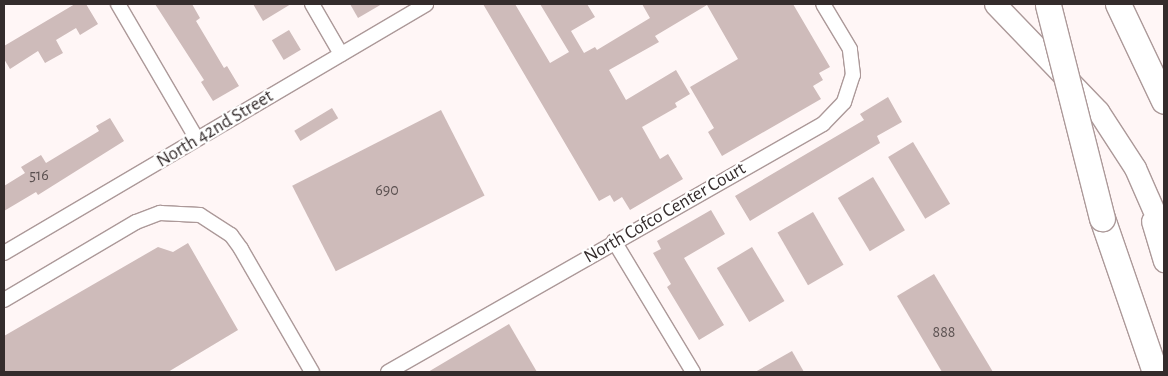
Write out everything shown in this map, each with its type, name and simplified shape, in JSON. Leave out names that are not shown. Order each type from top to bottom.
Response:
[{"type":"highway","points":[[1118,4],[1164,101]]},
{"type":"highway","points":[[1048,5],[1142,372]]},
{"type":"highway","points":[[1102,218],[1155,372]]},
{"type":"main road","points":[[995,4],[1083,93],[1112,130],[1135,168],[1164,234]]},
{"type":"main road","points":[[1135,168],[1164,260]]},
{"type":"street","points":[[118,4],[197,139]]},
{"type":"street","points":[[312,4],[341,54]]},
{"type":"street","name":"North 42nd Street","points":[[4,253],[426,4]]},
{"type":"street","name":"North Cofco Center Court","points":[[388,372],[614,241],[822,124],[844,102],[852,75],[850,48],[823,4]]},
{"type":"street","points":[[4,300],[136,222],[160,212],[200,215],[236,242],[312,372]]},
{"type":"street","points":[[614,241],[693,372]]},
{"type":"building","points":[[75,4],[86,4],[98,24],[80,35],[76,28],[56,40],[63,53],[45,63],[38,51],[10,69],[4,59],[4,46]]},
{"type":"building","points":[[155,4],[192,4],[200,18],[196,21],[224,68],[227,66],[239,86],[213,101],[201,82],[204,80]]},
{"type":"building","points":[[253,4],[291,4],[263,21]]},
{"type":"building","points":[[350,4],[382,4],[358,18]]},
{"type":"building","points":[[483,4],[515,4],[550,63],[569,52],[540,4],[587,4],[595,17],[571,31],[584,53],[595,47],[597,50],[650,18],[642,4],[793,4],[830,67],[819,73],[823,80],[813,86],[821,99],[722,156],[708,132],[714,128],[690,87],[738,59],[707,5],[655,36],[659,42],[609,70],[626,100],[676,70],[690,94],[675,103],[677,107],[642,127],[660,159],[668,154],[683,179],[630,210],[622,197],[614,202],[610,195],[599,201]]},
{"type":"building","points":[[289,30],[301,50],[284,60],[272,40]]},
{"type":"building","points":[[888,97],[902,122],[877,136],[880,143],[750,221],[735,196],[864,120],[860,114]]},
{"type":"building","points":[[332,108],[338,118],[300,141],[294,131]]},
{"type":"building","points":[[441,110],[485,196],[336,271],[292,186]]},
{"type":"building","points":[[110,118],[124,141],[38,195],[36,192],[4,211],[4,186],[25,173],[21,167],[41,155],[46,163],[99,131],[96,126]]},
{"type":"building","points":[[913,142],[950,204],[925,219],[888,157]]},
{"type":"building","points":[[873,177],[905,230],[870,251],[838,198]]},
{"type":"building","points":[[711,210],[725,234],[684,258],[724,325],[699,340],[667,287],[671,284],[653,253],[661,249],[657,241]]},
{"type":"building","points":[[813,212],[844,265],[808,285],[777,232]]},
{"type":"building","points":[[188,243],[238,330],[168,372],[4,372],[4,336],[158,247],[173,252]]},
{"type":"building","points":[[752,247],[784,301],[749,322],[717,268]]},
{"type":"building","points":[[934,274],[993,372],[942,372],[897,296]]},
{"type":"building","points":[[509,324],[537,372],[428,372]]},
{"type":"building","points":[[792,351],[804,372],[755,372]]}]
